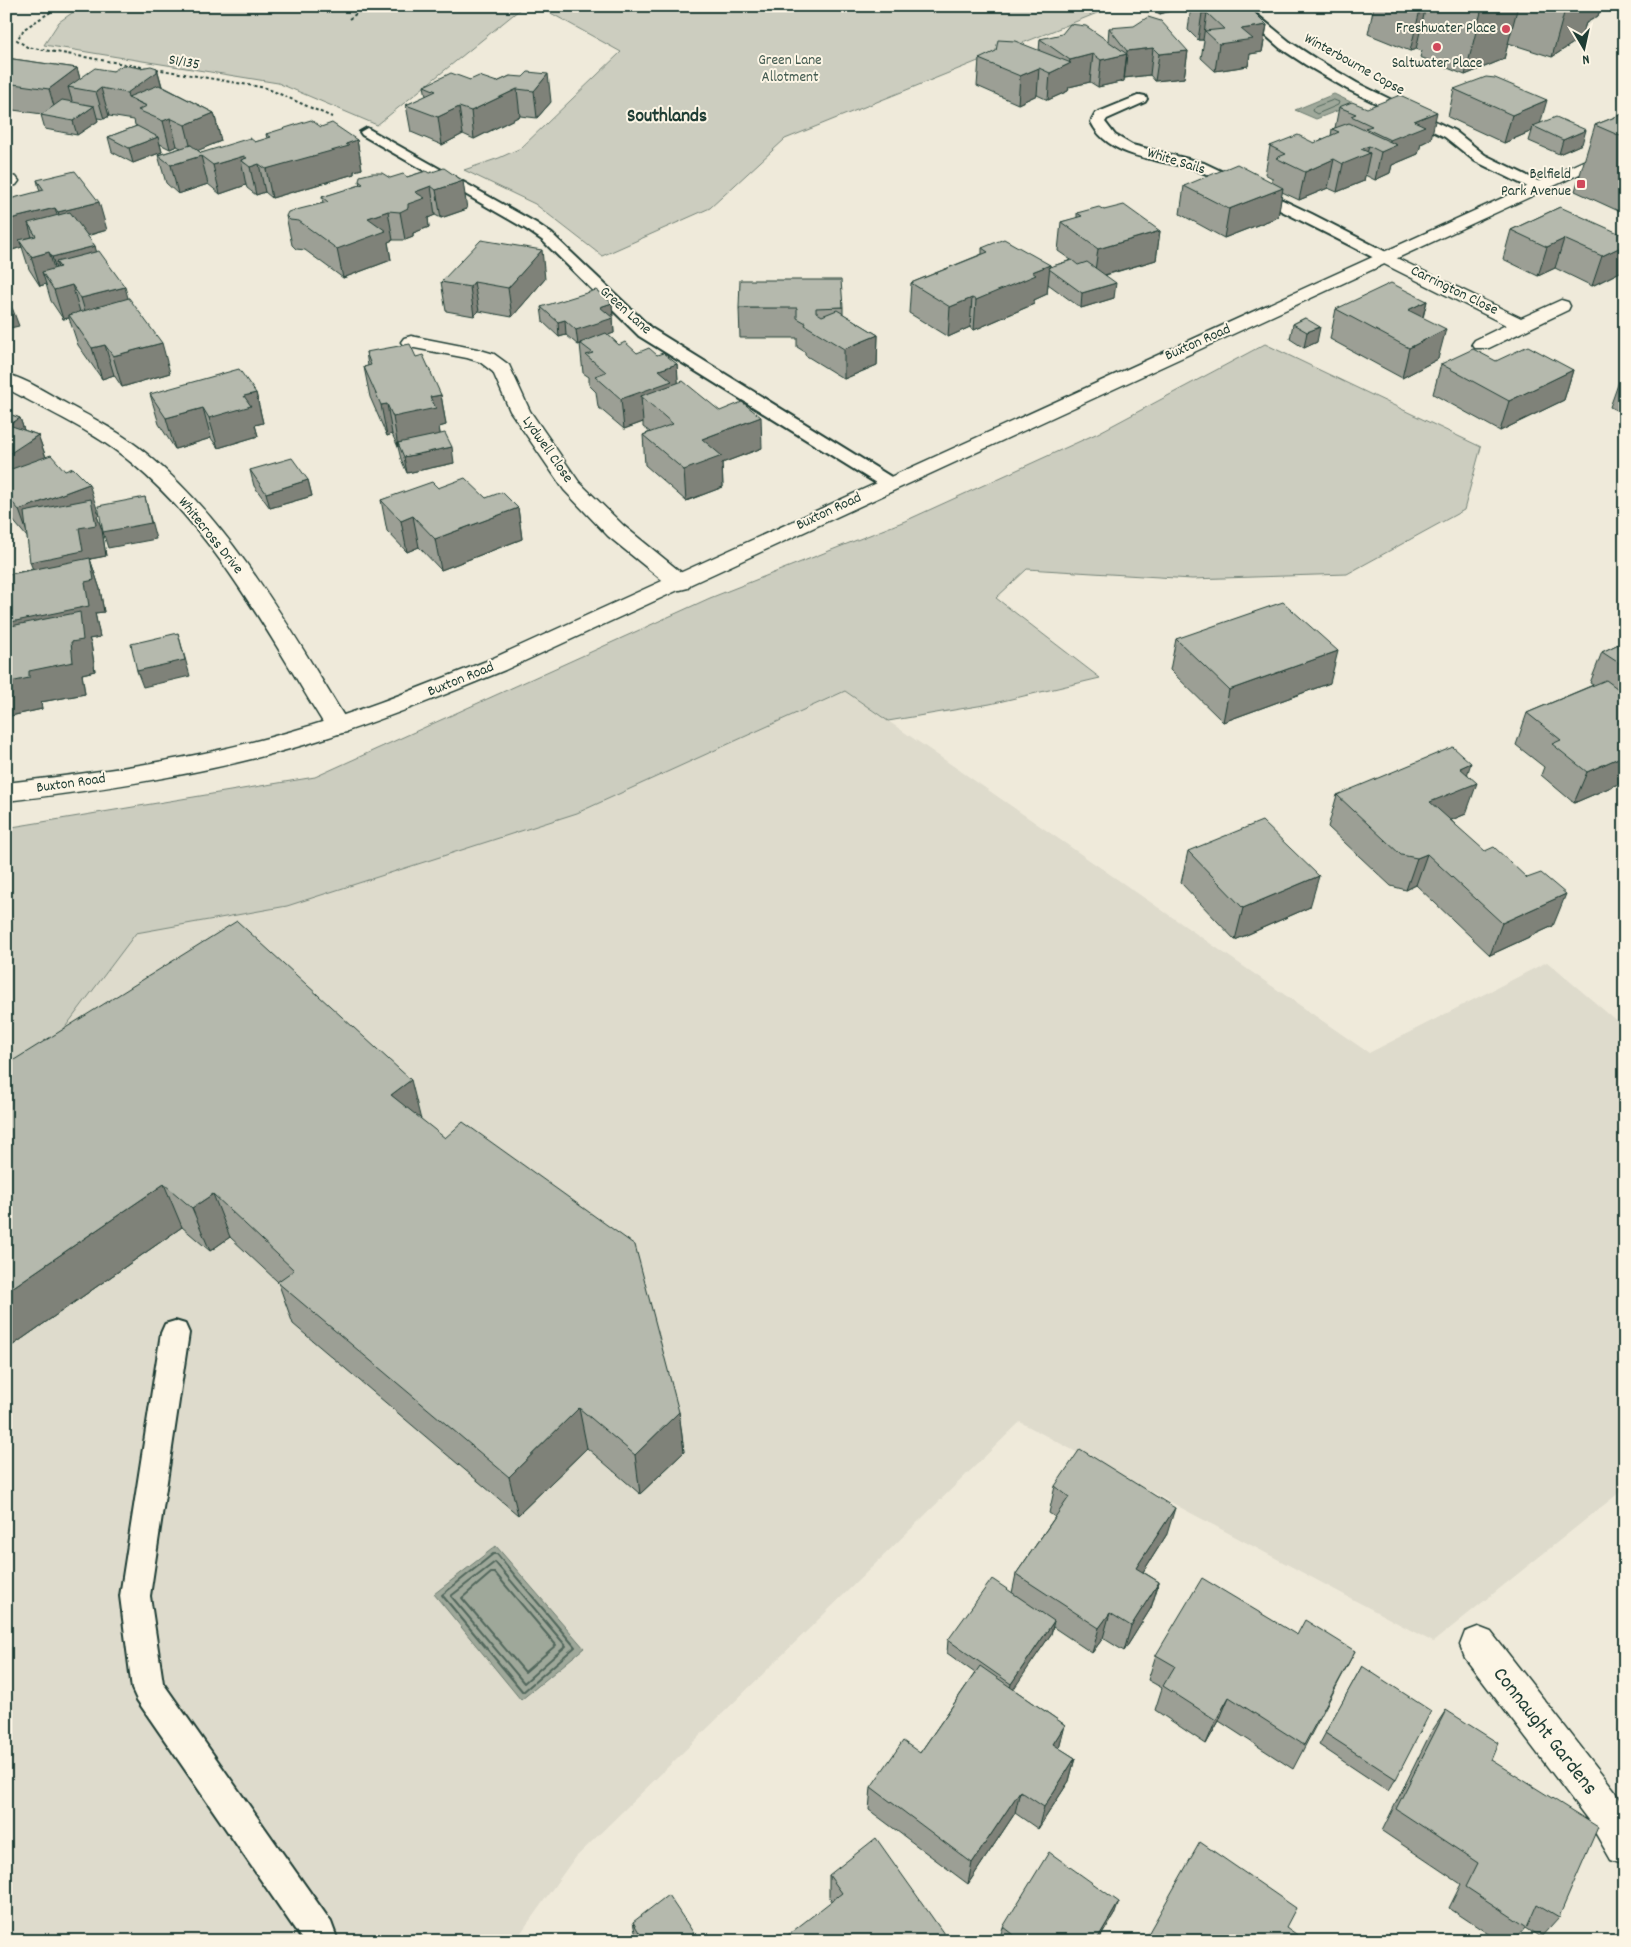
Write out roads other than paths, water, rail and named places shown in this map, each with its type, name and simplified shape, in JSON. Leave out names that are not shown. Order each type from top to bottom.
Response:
[{"type":"main road","name":"Buxton Road","points":[[6,792],[87,782],[243,752],[338,726],[497,665],[680,583],[890,484],[1625,147]]},
{"type":"main road","name":"Carrington Close","points":[[1386,258],[1521,325]]},
{"type":"main road","name":"Carrington Close","points":[[1482,344],[1561,306]]},
{"type":"main road","name":"Lydwell Close","points":[[411,342],[470,353],[486,358],[502,369],[520,411],[571,486],[616,531],[680,583]]},
{"type":"main road","name":"Whitecross Drive","points":[[6,380],[84,423],[139,459],[188,506],[227,553],[338,726]]},
{"type":"main road","name":"Connaught Gardens","points":[[1478,1645],[1602,1806],[1625,1846]]},
{"type":"lane","name":"Winterbourne Copse","points":[[1238,6],[1285,45],[1311,62],[1352,86],[1450,134],[1480,158],[1539,187]]},
{"type":"lane","name":"White Sails","points":[[1140,99],[1101,116],[1098,122],[1100,129],[1116,143],[1127,148],[1199,166],[1307,217],[1386,258]]},
{"type":"lane","name":"Green Lane","points":[[367,132],[531,226],[547,237],[645,332],[890,484]]},
{"type":"lane","points":[[175,1333],[135,1596],[148,1689],[319,1934],[321,1941]]},
{"type":"water","points":[[1334,94],[1355,104],[1316,119],[1295,110]]},
{"type":"water","points":[[496,1546],[584,1648],[521,1700],[434,1594]]},
{"type":"place","name":"Freshwater Place","points":[[1506,29]]},
{"type":"place","name":"Saltwater Place","points":[[1437,47]]},
{"type":"place","name":"Belfield Park Avenue","points":[[1581,184]]},
{"type":"district","name":"Southlands","points":[[667,117]]},
{"type":"park label","name":"Green Lane Allotment","points":[[790,70]]}]
